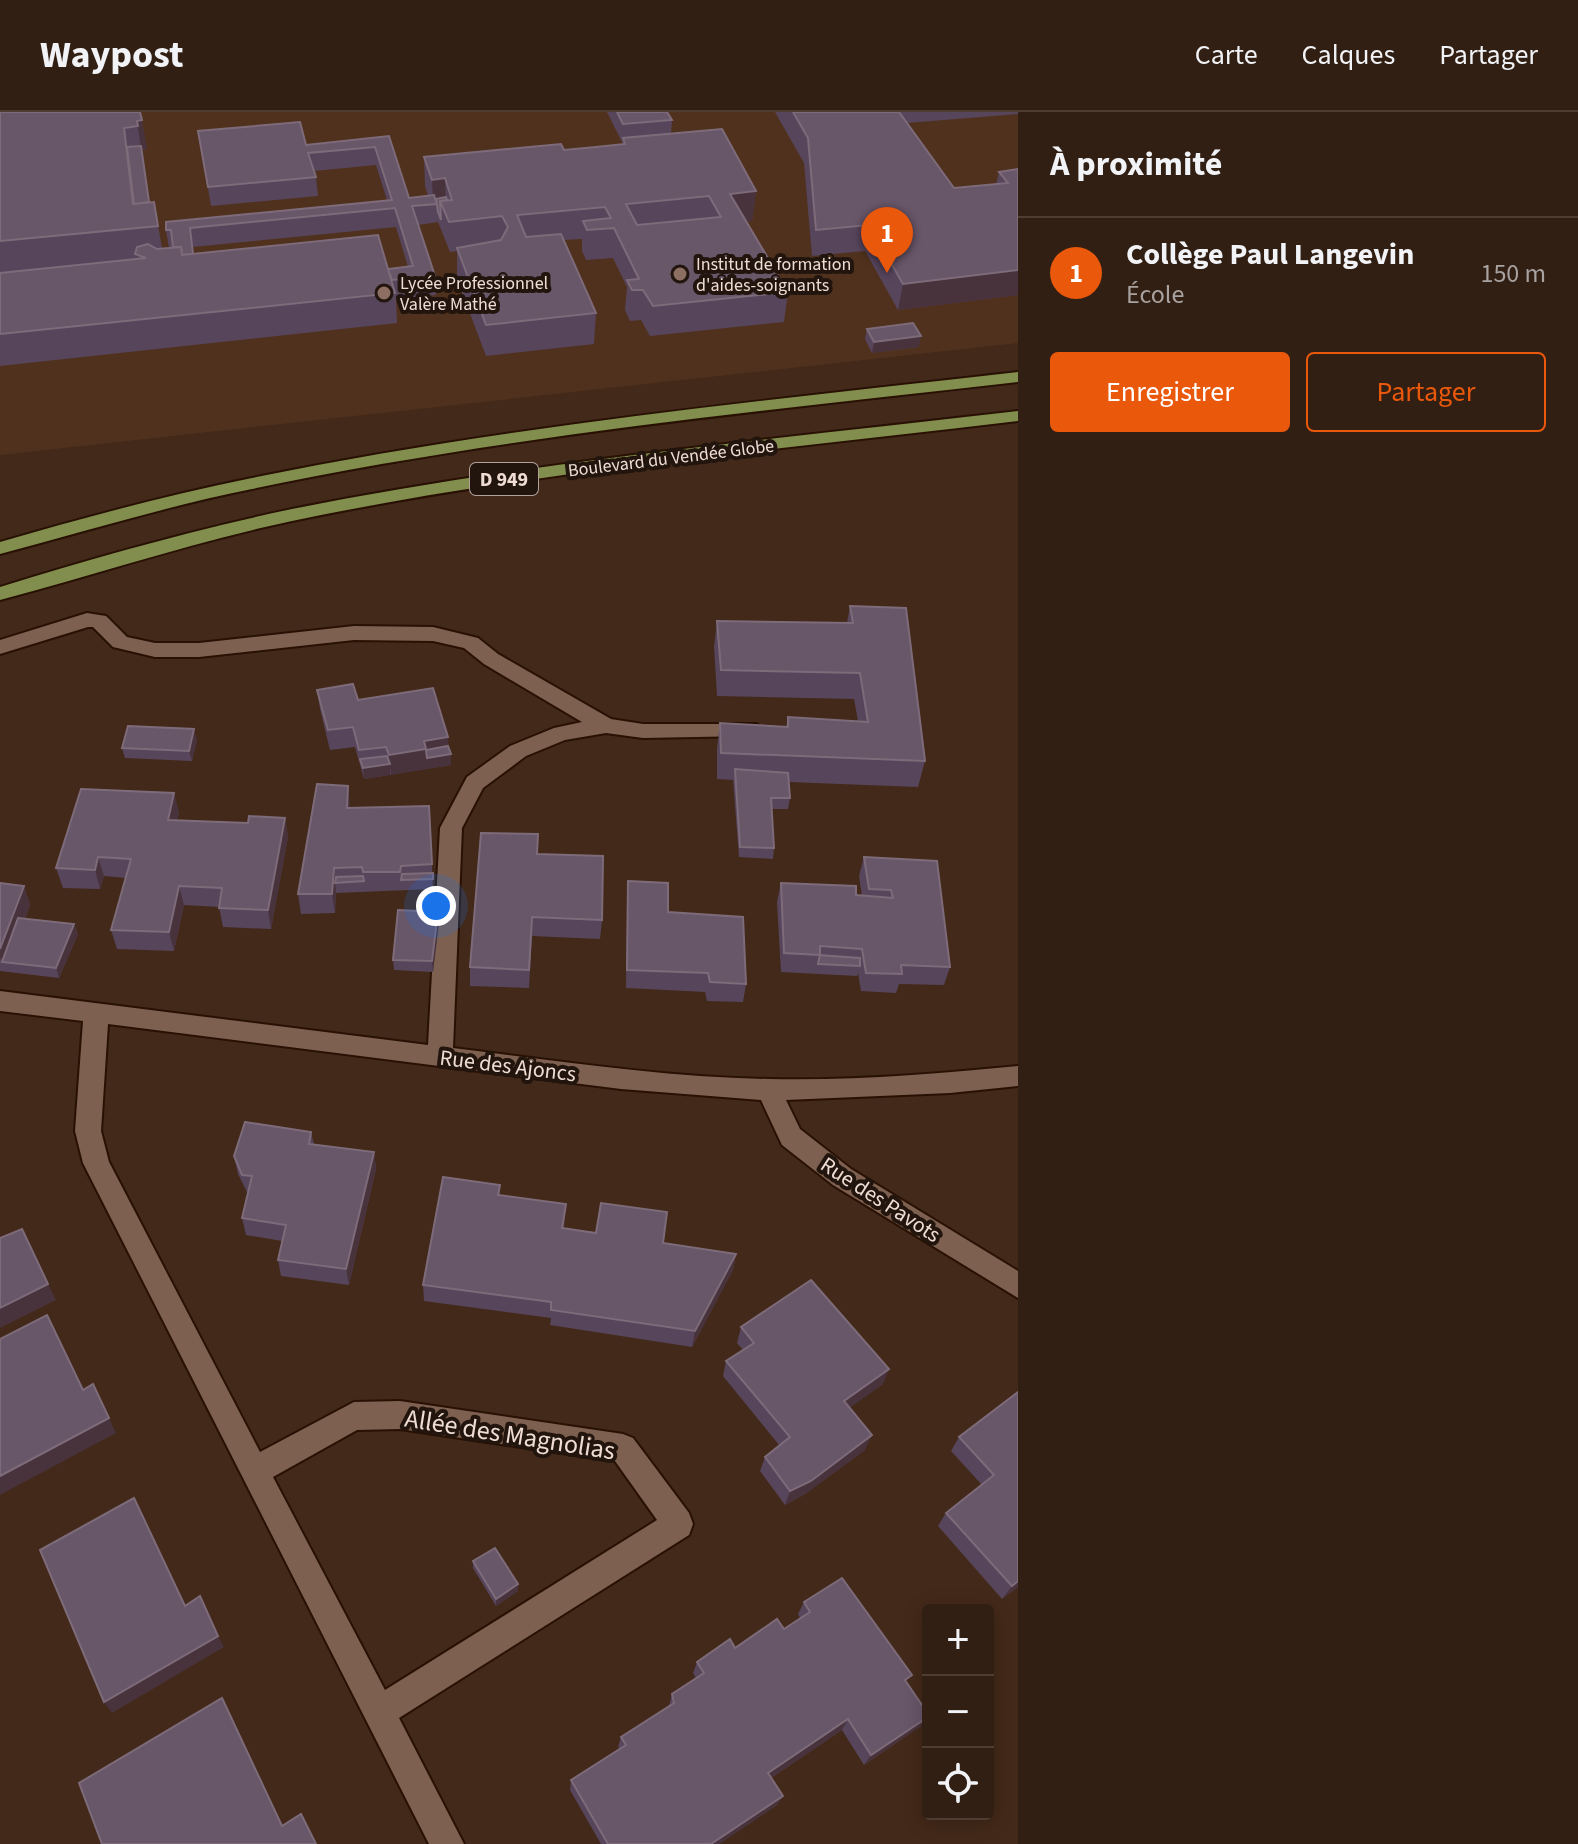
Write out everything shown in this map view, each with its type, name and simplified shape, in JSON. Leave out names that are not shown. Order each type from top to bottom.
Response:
[{"type":"main road","name":"Boulevard du Vendée Globe","points":[[0,548],[224,488],[405,453],[1018,377]]},
{"type":"main road","name":"Boulevard du Vendée Globe","points":[[0,594],[227,530],[423,491],[1018,416]]},
{"type":"street","points":[[0,647],[87,620],[99,621],[120,642],[155,650],[199,650],[354,633],[433,634],[471,643],[555,699],[606,726]]},
{"type":"street","points":[[440,1056],[451,828],[475,783],[518,751],[561,733],[606,726],[643,731],[778,729]]},
{"type":"street","name":"Rue des Ajoncs","points":[[0,1001],[621,1079],[769,1090],[950,1083],[1018,1076]]},
{"type":"street","points":[[96,1014],[88,1131],[96,1163],[447,1844]]},
{"type":"street","name":"Rue des Pavots","points":[[769,1090],[791,1137],[811,1153],[842,1177],[1018,1286]]},
{"type":"street","name":"Allée des Magnolias","points":[[255,1471],[354,1416],[400,1415],[623,1448],[678,1524],[379,1712]]},
{"type":"shaded area","name":"Lycée Professionnel Valère Mathé","points":[[0,112],[1018,112],[1018,343],[0,455]]},
{"type":"building","points":[[0,112],[140,112],[142,120],[137,121],[138,126],[124,128],[133,204],[154,202],[158,226],[0,241]]},
{"type":"building","points":[[617,112],[667,112],[672,120],[623,124]]},
{"type":"building","points":[[793,112],[899,112],[954,188],[1008,183],[999,172],[1018,169],[1018,270],[903,284],[869,225],[816,230],[808,138]]},
{"type":"building","points":[[300,122],[306,145],[389,136],[409,198],[434,195],[437,204],[412,206],[435,276],[392,280],[388,269],[413,266],[395,208],[190,228],[193,254],[182,255],[181,247],[173,247],[171,230],[166,230],[166,222],[392,200],[375,147],[308,153],[316,177],[208,187],[198,131]]},
{"type":"building","points":[[722,129],[756,191],[730,194],[788,292],[653,306],[643,290],[632,290],[627,280],[639,279],[614,228],[587,230],[583,221],[611,218],[605,207],[517,215],[526,237],[561,234],[596,313],[486,325],[457,248],[501,240],[508,227],[502,216],[449,222],[440,201],[452,200],[445,178],[432,180],[424,157],[561,144],[564,150],[596,147],[625,144],[623,138]],"holes":[[[709,196],[721,217],[637,225],[626,204]]]},
{"type":"building","points":[[141,146],[149,202],[134,204],[127,147]]},
{"type":"building","points":[[446,197],[447,200],[440,201],[441,220],[436,199]]},
{"type":"building","points":[[378,235],[395,293],[0,334],[0,273],[146,258],[135,254],[137,247],[148,244],[157,249],[181,247],[182,255]]},
{"type":"building","points":[[913,323],[921,336],[874,342],[867,329]]},
{"type":"building","points":[[850,606],[906,608],[925,761],[721,753],[720,723],[788,727],[788,717],[868,722],[860,673],[721,670],[717,621],[853,623]]},
{"type":"building","points":[[353,684],[358,700],[433,688],[448,737],[424,741],[426,749],[389,755],[386,747],[359,750],[353,727],[328,730],[317,690]]},
{"type":"building","points":[[128,726],[194,729],[189,751],[122,748]]},
{"type":"building","points":[[448,746],[451,754],[427,758],[426,750]]},
{"type":"building","points":[[387,756],[390,764],[363,768],[360,759]]},
{"type":"building","points":[[735,769],[788,773],[790,798],[771,798],[774,848],[740,847]]},
{"type":"building","points":[[317,784],[348,786],[347,808],[429,806],[432,864],[401,866],[400,872],[363,872],[362,867],[334,868],[332,894],[298,894]]},
{"type":"building","points":[[81,789],[174,793],[168,820],[248,823],[249,816],[285,818],[268,910],[219,908],[222,888],[179,886],[169,932],[111,930],[131,859],[98,857],[95,870],[56,868]]},
{"type":"building","points":[[481,833],[538,834],[537,854],[603,856],[602,920],[532,917],[529,970],[470,967]]},
{"type":"building","points":[[864,857],[937,861],[950,967],[901,965],[902,974],[866,973],[862,949],[820,946],[820,955],[784,953],[781,883],[856,886],[856,895],[893,898],[891,890],[869,889]]},
{"type":"building","points":[[433,873],[433,879],[401,880],[402,874]]},
{"type":"building","points":[[363,876],[364,881],[335,883],[336,877]]},
{"type":"building","points":[[628,881],[668,883],[668,912],[743,917],[746,984],[710,982],[708,973],[627,970]]},
{"type":"building","points":[[0,883],[24,886],[0,949]]},
{"type":"building","points":[[398,910],[438,912],[432,961],[393,960]]},
{"type":"building","points":[[18,918],[74,924],[56,968],[2,962]]},
{"type":"building","points":[[820,955],[860,958],[860,966],[818,964]]},
{"type":"building","points":[[245,1122],[311,1132],[309,1144],[374,1152],[346,1269],[278,1260],[286,1225],[242,1218],[252,1176],[242,1175],[234,1156]]},
{"type":"building","points":[[443,1177],[500,1185],[498,1195],[566,1204],[562,1228],[596,1233],[601,1203],[667,1212],[663,1243],[736,1254],[695,1331],[551,1310],[551,1302],[423,1285]]},
{"type":"building","points":[[22,1229],[48,1284],[0,1308],[0,1238]]},
{"type":"building","points":[[811,1280],[889,1369],[844,1401],[872,1435],[811,1481],[790,1491],[765,1457],[790,1437],[726,1361],[754,1343],[741,1327]]},
{"type":"building","points":[[47,1315],[83,1390],[93,1384],[109,1418],[0,1476],[0,1339]]},
{"type":"building","points":[[1018,1392],[1018,1581],[1012,1586],[946,1513],[994,1475],[959,1437]]},
{"type":"building","points":[[134,1498],[185,1606],[200,1596],[218,1636],[104,1702],[40,1550]]},
{"type":"building","points":[[495,1548],[518,1584],[496,1599],[473,1561]]},
{"type":"building","points":[[842,1578],[912,1675],[905,1680],[922,1705],[922,1721],[871,1755],[848,1719],[768,1773],[783,1796],[711,1844],[608,1844],[571,1780],[626,1745],[621,1737],[674,1703],[672,1694],[704,1673],[697,1662],[730,1639],[735,1648],[777,1619],[784,1629],[810,1612],[804,1602]]},
{"type":"building","points":[[222,1698],[282,1826],[301,1814],[316,1844],[102,1844],[79,1783]]},
{"type":"place","name":"Collège Paul Langevin","points":[[887,273]]},
{"type":"place","name":"Institut de formation d'aides-soignants","points":[[680,274]]},
{"type":"place","name":"Lycée Professionnel Valère Mathé","points":[[384,293]]}]
